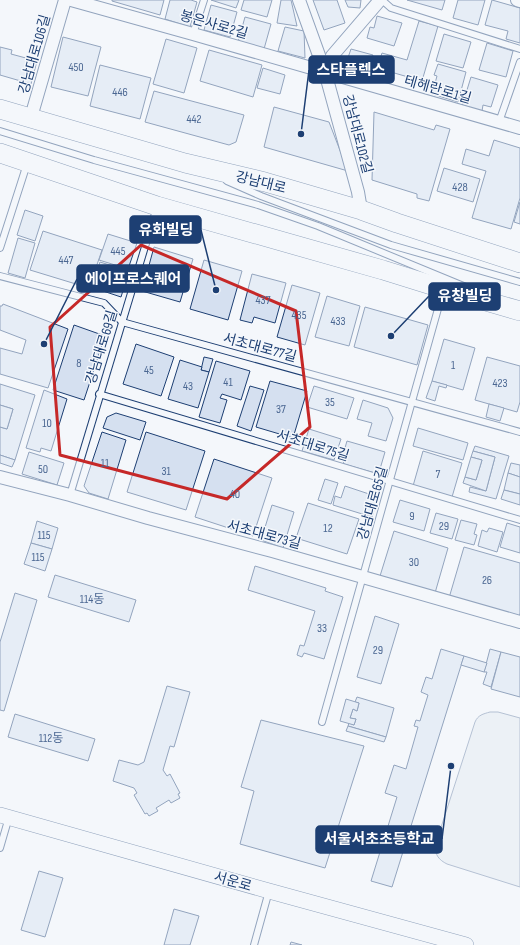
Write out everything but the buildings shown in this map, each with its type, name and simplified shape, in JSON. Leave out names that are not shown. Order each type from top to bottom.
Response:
[{"type":"main road","name":"강남대로","points":[[0,109],[185,163],[265,182],[361,210],[520,262]]},
{"type":"main road","points":[[0,153],[157,206],[384,270],[518,310]]},
{"type":"street","name":"강남대로106길","points":[[31,117],[65,0]]},
{"type":"street","name":"봉은사로2길","points":[[72,0],[325,72]]},
{"type":"street","name":"강남대로102길","points":[[299,0],[325,72],[358,192],[361,210]]},
{"type":"street","points":[[325,72],[332,56],[381,0]]},
{"type":"street","name":"테헤란로1길","points":[[325,72],[520,128]]},
{"type":"street","name":"서초대로73길","points":[[0,477],[362,576],[520,622]]},
{"type":"street","name":"서운로","points":[[5,816],[466,945]]},
{"type":"lane","points":[[193,34],[204,0]]},
{"type":"lane","points":[[381,0],[391,8],[520,49]]},
{"type":"lane","points":[[499,122],[520,62]]},
{"type":"lane","points":[[0,131],[94,160],[258,205],[303,221],[452,280],[518,310]]},
{"type":"lane","points":[[0,248],[27,162]]},
{"type":"lane","points":[[185,163],[261,196],[391,245],[520,282]]},
{"type":"lane","name":"강남대로69길","points":[[70,495],[99,394],[157,206]]},
{"type":"lane","points":[[0,276],[104,303],[122,322]]},
{"type":"lane","name":"강남대로65길","points":[[322,722],[444,289]]},
{"type":"lane","name":"서초대로77길","points":[[122,322],[520,432]]},
{"type":"lane","name":"서초대로75길","points":[[99,394],[520,520]]},
{"type":"lane","points":[[0,848],[5,816]]},
{"type":"lane","points":[[254,945],[269,891]]},
{"type":"highlighted area","points":[[141,245],[296,311],[310,427],[227,499],[60,455],[50,327]]},
{"type":"shaded area","points":[[490,712],[498,712],[520,718],[520,887],[447,864],[438,857],[435,849],[475,722],[479,716]]},
{"type":"place","name":"스타플렉스","points":[[301,134]]},
{"type":"place","name":"유화빌딩","points":[[216,290]]},
{"type":"place","name":"유창빌딩","points":[[391,336]]},
{"type":"place","name":"에이프로스퀘어","points":[[44,344]]},
{"type":"place","name":"서울서초초등학교","points":[[451,766]]}]
